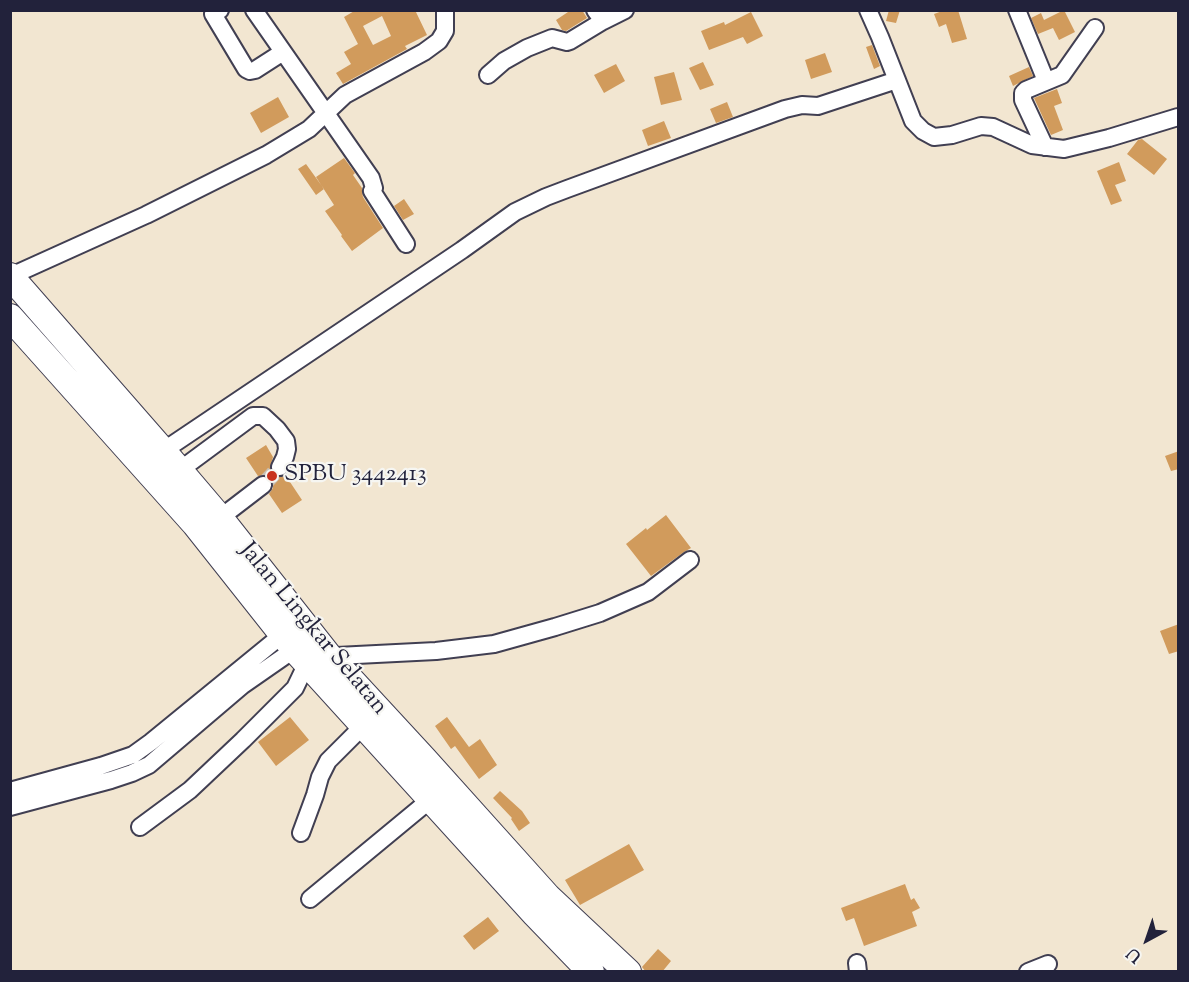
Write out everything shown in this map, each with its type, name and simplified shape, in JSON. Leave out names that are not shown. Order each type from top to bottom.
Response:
[{"type":"highway","name":"Jalan Lingkar Selatan","points":[[11,276],[220,518],[306,645],[364,725],[535,914],[591,972]]},
{"type":"highway","name":"Jalan Lingkar Selatan","points":[[10,317],[306,645],[432,768],[548,897],[628,972]]},
{"type":"street","points":[[254,10],[371,178],[374,188],[372,191],[406,244]]},
{"type":"street","points":[[11,276],[146,215],[266,155],[309,129],[345,95],[424,52],[439,41],[445,31],[446,10]]},
{"type":"street","points":[[488,75],[504,61],[526,48],[552,38],[570,41],[599,16],[625,10]]},
{"type":"street","points":[[868,10],[913,121],[924,132],[934,137],[952,135],[981,126],[993,127],[1024,142],[1064,149],[1179,117]]},
{"type":"street","points":[[1017,10],[1046,81]]},
{"type":"street","points":[[215,12],[246,69],[255,70],[283,52]]},
{"type":"street","points":[[1045,147],[1022,94],[1065,72],[1095,28]]},
{"type":"street","points":[[163,451],[515,213],[546,196],[785,109],[802,105],[818,106],[897,80]]},
{"type":"street","points":[[180,470],[253,416],[263,416],[286,441],[287,449],[280,467]]},
{"type":"street","points":[[220,518],[263,485]]},
{"type":"street","points":[[10,790],[133,755],[306,645],[352,655],[436,651],[494,644],[600,613],[648,592],[690,560]]},
{"type":"street","points":[[10,807],[121,777],[149,765],[243,685],[306,645]]},
{"type":"street","points":[[140,827],[190,790],[295,688],[306,645]]},
{"type":"street","points":[[301,833],[320,777],[328,761],[364,725]]},
{"type":"street","points":[[310,899],[431,799]]},
{"type":"street","points":[[1028,972],[1048,964]]},
{"type":"building","points":[[356,10],[415,10],[427,35],[405,46],[407,49],[343,84],[336,73],[351,64],[344,52],[358,44],[344,17]],"holes":[[[382,16],[391,36],[373,45],[363,26]]]},
{"type":"building","points":[[571,10],[582,10],[587,18],[566,31],[562,30],[556,20]]},
{"type":"building","points":[[889,10],[900,10],[896,23],[886,21]]},
{"type":"building","points":[[945,10],[958,10],[967,39],[952,43],[946,24],[939,27],[934,14]]},
{"type":"building","points":[[1064,10],[1075,32],[1059,40],[1053,28],[1038,34],[1031,18],[1041,13],[1044,20]]},
{"type":"building","points":[[751,12],[763,36],[747,44],[743,37],[709,50],[701,31],[724,22],[725,25]]},
{"type":"building","points":[[872,45],[880,66],[874,69],[866,47]]},
{"type":"building","points":[[825,53],[832,72],[811,79],[805,60]]},
{"type":"building","points":[[703,62],[714,85],[700,90],[689,68]]},
{"type":"building","points":[[616,64],[625,81],[604,93],[594,75]]},
{"type":"building","points":[[1029,67],[1033,76],[1013,86],[1009,76]]},
{"type":"building","points":[[674,72],[682,100],[661,105],[654,77]]},
{"type":"building","points":[[1057,89],[1062,103],[1054,106],[1063,130],[1051,135],[1034,98]]},
{"type":"building","points":[[278,97],[289,117],[261,133],[250,113]]},
{"type":"building","points":[[727,102],[733,117],[716,123],[710,109]]},
{"type":"building","points":[[664,121],[671,138],[648,146],[642,130]]},
{"type":"building","points":[[1142,139],[1167,159],[1154,175],[1127,154],[1138,140]]},
{"type":"building","points":[[344,158],[355,173],[353,175],[362,188],[363,197],[383,228],[352,251],[325,211],[334,205],[316,177]]},
{"type":"building","points":[[1119,162],[1126,181],[1115,185],[1122,201],[1111,205],[1097,171]]},
{"type":"building","points":[[306,164],[324,189],[316,195],[298,169]]},
{"type":"building","points":[[404,199],[414,214],[403,220],[394,206]]},
{"type":"building","name":"SPBU 3442413","points":[[266,445],[273,457],[271,472],[276,477],[286,476],[302,500],[282,513],[269,494],[273,488],[272,479],[266,475],[258,476],[246,458]]},
{"type":"building","points":[[1179,451],[1179,469],[1171,471],[1165,456]]},
{"type":"building","points":[[666,515],[691,548],[651,576],[626,544]]},
{"type":"building","points":[[1179,624],[1179,651],[1169,654],[1160,631]]},
{"type":"building","points":[[290,717],[309,740],[276,766],[258,742]]},
{"type":"building","points":[[447,717],[469,747],[480,739],[497,765],[479,779],[455,746],[451,749],[435,726]]},
{"type":"building","points":[[500,791],[522,811],[530,823],[519,831],[512,818],[493,798]]},
{"type":"building","points":[[629,844],[644,870],[580,905],[565,880]]},
{"type":"building","points":[[905,884],[911,900],[914,898],[920,908],[912,912],[917,926],[864,946],[854,918],[846,921],[841,908]]},
{"type":"building","points":[[488,917],[499,931],[474,950],[463,936]]},
{"type":"building","points":[[658,949],[671,961],[662,972],[646,972],[642,967]]},
{"type":"tunnel","points":[[263,485],[280,467]]},
{"type":"place","name":"SPBU 3442413","points":[[272,476]]}]
